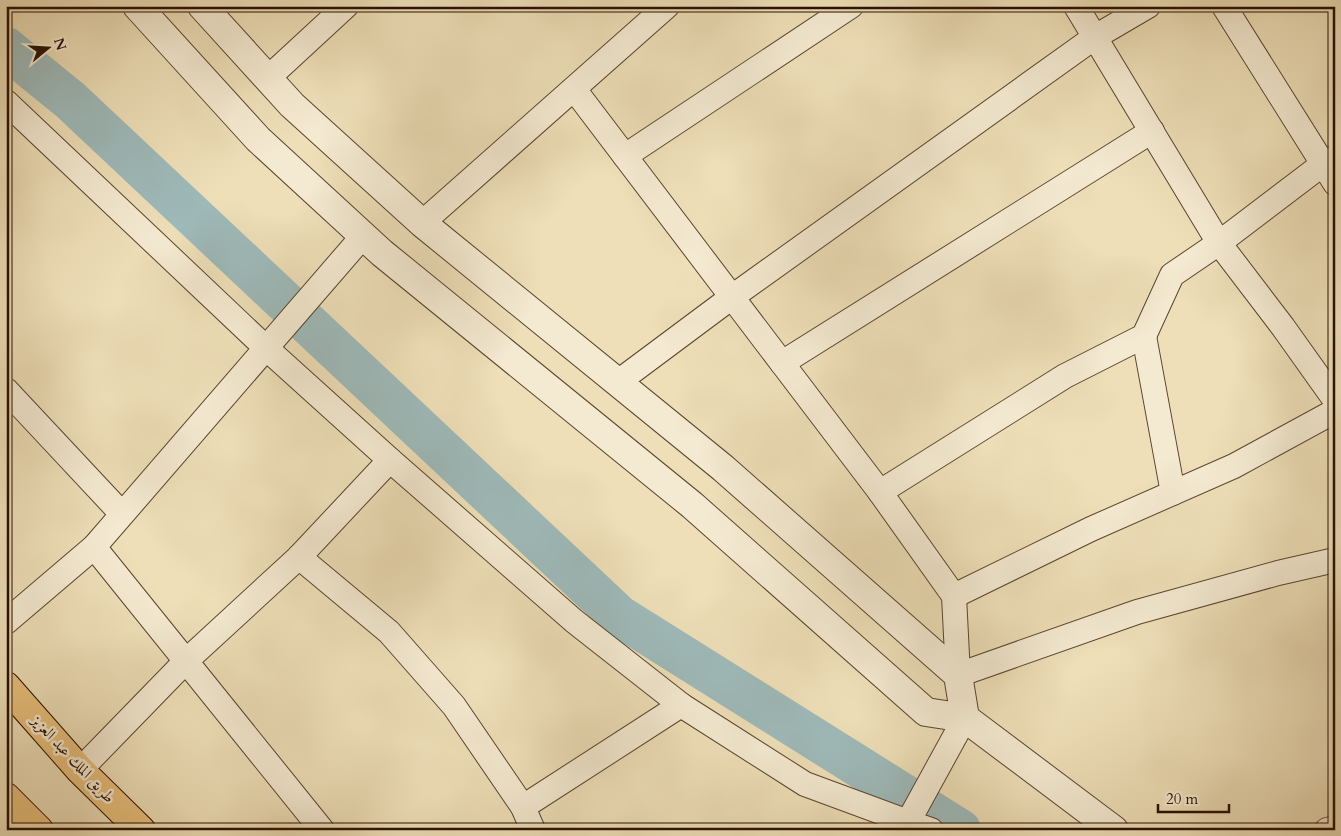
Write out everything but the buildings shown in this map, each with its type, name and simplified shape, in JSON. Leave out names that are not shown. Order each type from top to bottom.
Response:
[{"type":"highway","name":"طريق الملك عبد العزيز","points":[[6,686],[80,770],[141,830]]},
{"type":"highway","points":[[6,797],[39,830]]},
{"type":"street","points":[[137,6],[258,139],[363,236],[692,505],[926,712],[965,718],[1114,830]]},
{"type":"street","points":[[202,6],[292,105],[422,223],[723,468],[958,675]]},
{"type":"street","points":[[268,78],[346,6]]},
{"type":"street","points":[[422,223],[667,6]]},
{"type":"street","points":[[624,156],[852,6]]},
{"type":"street","points":[[1076,6],[1219,242],[1335,400]]},
{"type":"street","points":[[618,382],[732,297],[1095,37],[1148,6]]},
{"type":"street","points":[[1173,493],[1144,336],[1172,275],[1331,168],[1224,6]]},
{"type":"street","points":[[574,89],[880,492],[954,596],[958,675],[965,718],[904,826]]},
{"type":"street","points":[[6,102],[266,348],[390,460],[574,620],[681,705],[805,784],[904,826],[931,830]]},
{"type":"street","points":[[782,363],[1152,131]]},
{"type":"street","points":[[6,622],[94,546],[363,236]]},
{"type":"street","points":[[880,492],[1065,376],[1144,336]]},
{"type":"street","points":[[6,390],[122,514]]},
{"type":"street","points":[[954,596],[1091,530],[1234,466],[1335,411]]},
{"type":"street","points":[[80,770],[186,661],[299,557],[390,460]]},
{"type":"street","points":[[94,546],[322,830]]},
{"type":"street","points":[[299,557],[388,632],[454,706],[523,807],[533,830]]},
{"type":"street","points":[[958,675],[1137,612],[1278,573],[1335,560]]},
{"type":"street","points":[[523,807],[681,705]]},
{"type":"street","points":[[1327,830],[1335,828]]},
{"type":"waterway","points":[[6,48],[70,100],[619,616],[960,830]]}]
